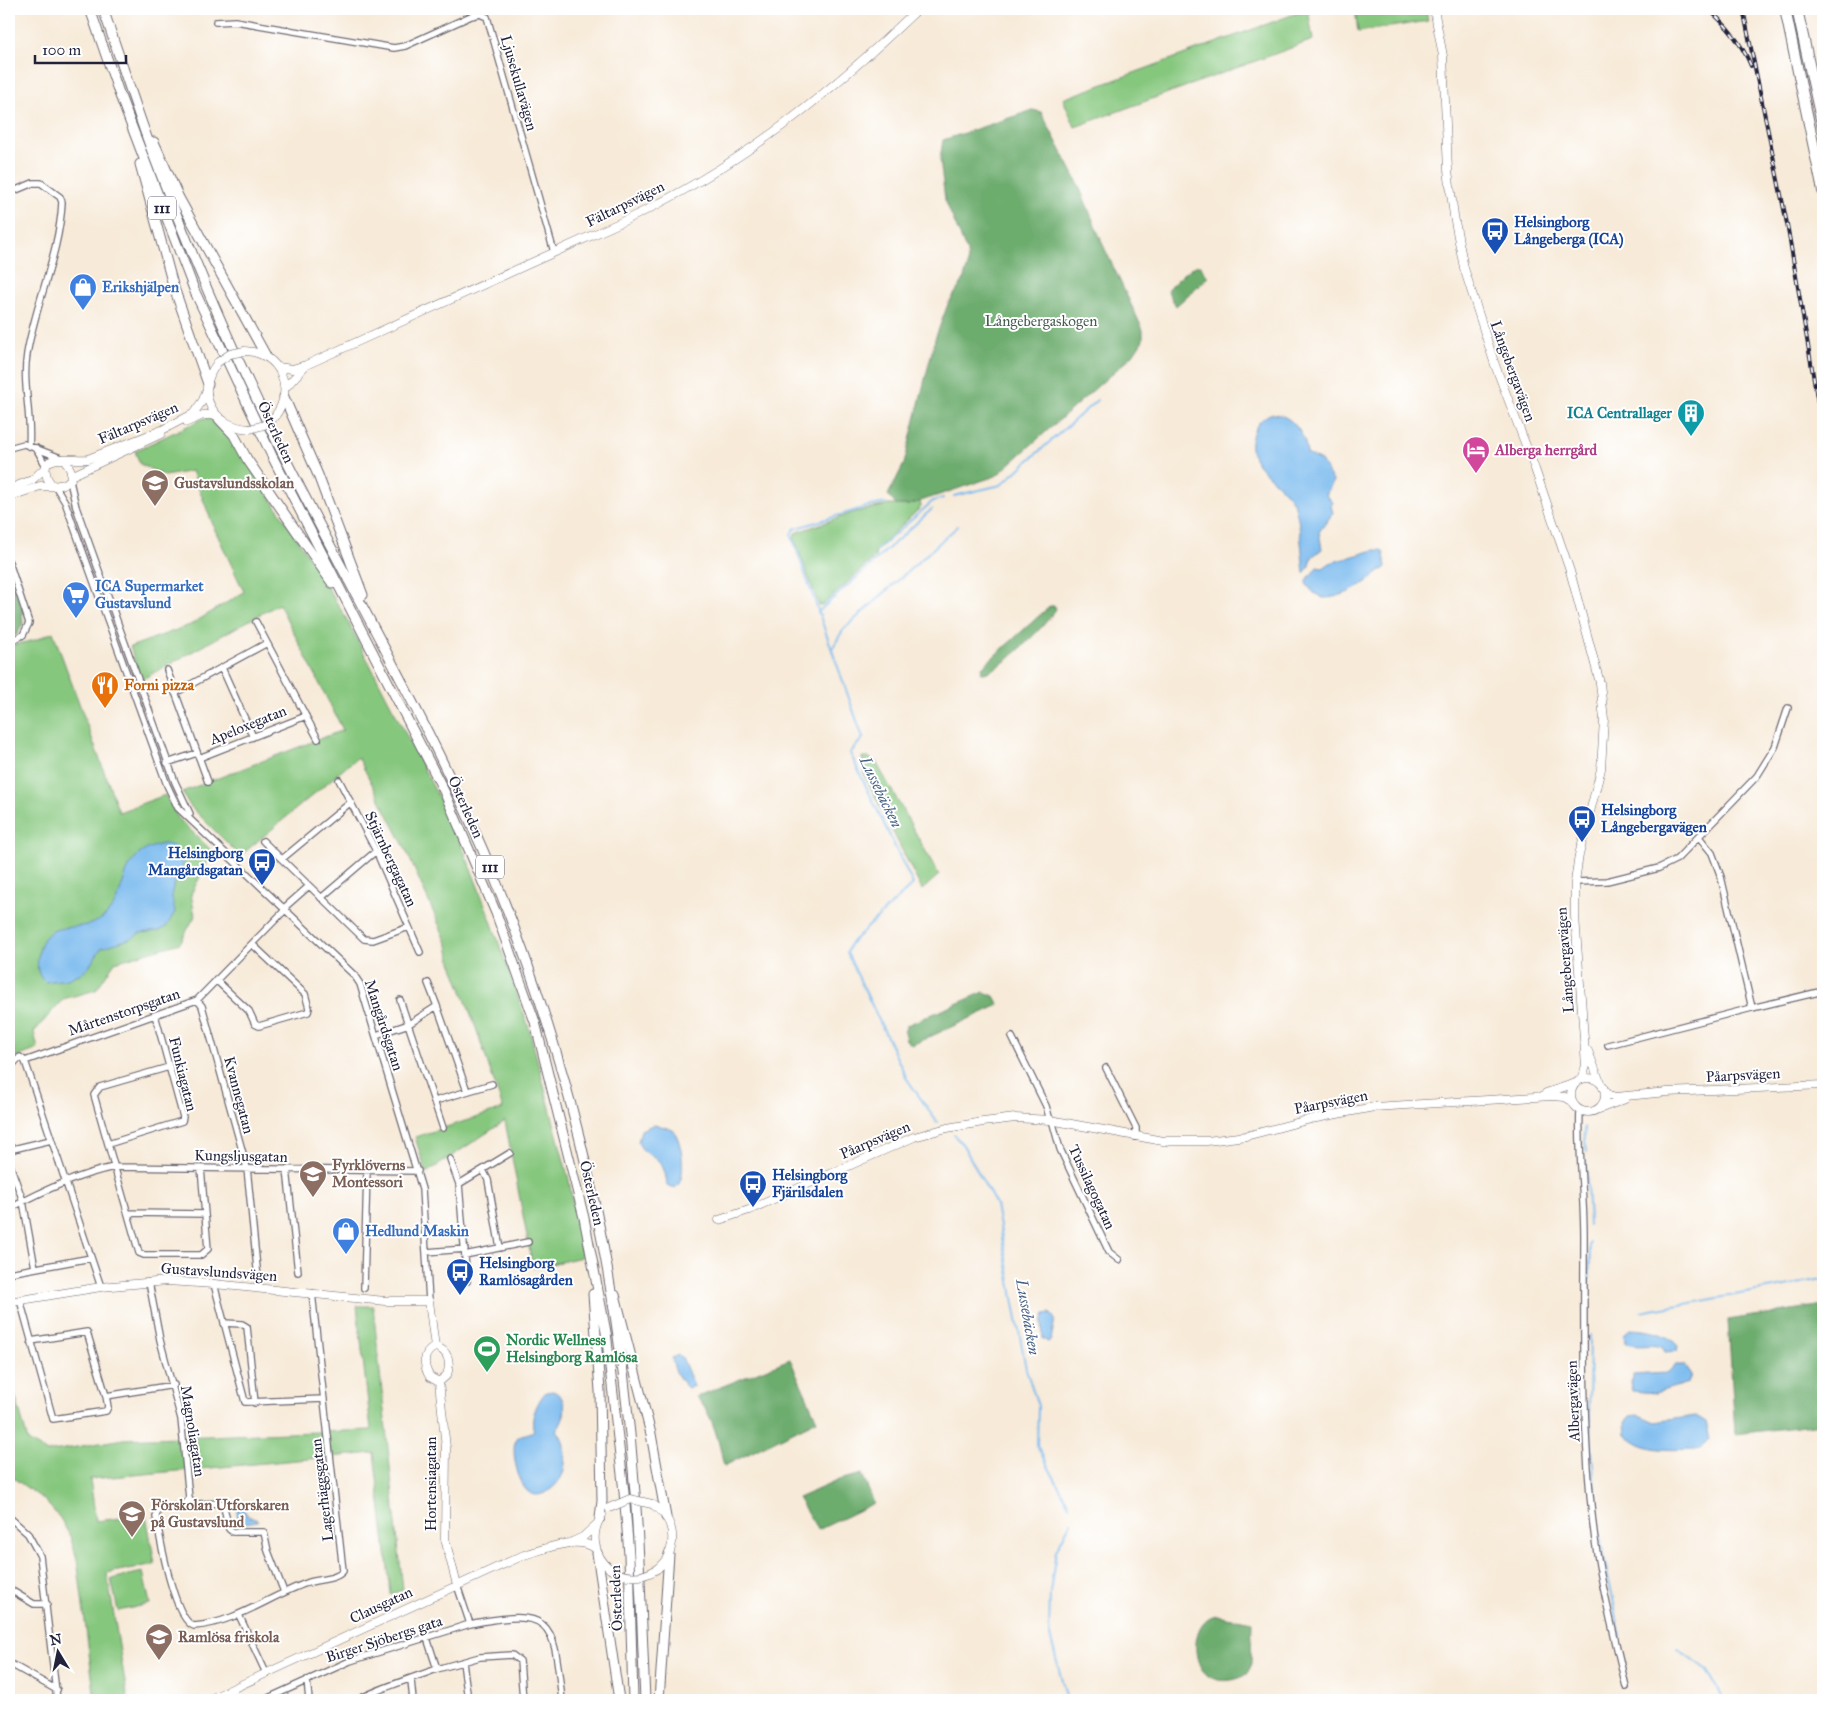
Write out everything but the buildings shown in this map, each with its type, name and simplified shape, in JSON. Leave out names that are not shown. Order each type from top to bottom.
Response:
[{"type":"highway","points":[[1785,9],[1823,191]]},
{"type":"highway","points":[[1797,9],[1823,128]]},
{"type":"main road","name":"Österleden","points":[[90,9],[130,123],[195,292],[272,456],[444,791],[496,912],[519,974],[552,1082],[584,1218],[606,1332],[629,1555],[633,1700]]},
{"type":"main road","name":"Österleden","points":[[103,9],[152,154],[228,338],[281,450],[441,758],[507,911],[548,1028],[575,1124],[603,1251],[624,1384],[635,1490],[645,1700]]},
{"type":"main road","points":[[132,94],[178,198],[266,356]]},
{"type":"main road","points":[[130,123],[173,285],[207,386]]},
{"type":"main road","points":[[285,393],[377,632]]},
{"type":"main road","points":[[218,417],[234,435],[248,459],[356,620]]},
{"type":"main road","points":[[603,1251],[651,1434],[666,1517]]},
{"type":"main road","points":[[591,1261],[600,1391],[602,1501],[599,1520]]},
{"type":"main road","points":[[596,1551],[619,1700]]},
{"type":"main road","points":[[659,1700],[669,1554]]},
{"type":"street","name":"Fältarpsvägen","points":[[278,367],[286,370],[306,365],[655,206],[737,159],[823,96],[918,9]]},
{"type":"street","name":"Långebergavägen","points":[[1434,9],[1443,56],[1448,170],[1464,268],[1486,339],[1570,571],[1600,682],[1604,719],[1603,753],[1575,882],[1575,916],[1586,1069],[1579,1081]]},
{"type":"street","name":"Ljusekullavägen","points":[[216,22],[235,21],[394,48],[405,46],[471,16],[480,14],[487,17],[554,252]]},
{"type":"street","points":[[9,193],[33,183],[41,183],[60,197],[62,202],[45,289],[26,357],[25,384],[29,446]]},
{"type":"street","points":[[245,351],[266,356],[278,367],[285,393],[275,416],[264,425],[250,429],[229,425],[218,417],[211,407],[207,386],[210,373],[218,362],[230,354],[245,351]]},
{"type":"street","name":"Fältarpsvägen","points":[[285,393],[306,365]]},
{"type":"street","name":"Fältarpsvägen","points":[[63,459],[88,459],[182,420],[198,408],[207,386]]},
{"type":"street","name":"Fältarpsvägen","points":[[71,478],[195,418],[208,414],[218,417]]},
{"type":"street","points":[[9,448],[29,446],[63,459],[70,468],[71,478],[54,486],[40,486],[9,497]]},
{"type":"street","points":[[36,448],[45,467],[47,479],[54,486]]},
{"type":"street","points":[[9,489],[32,480],[52,460],[63,459]]},
{"type":"street","name":"Mangårdsgatan","points":[[71,478],[71,494],[168,763],[185,807],[194,820]]},
{"type":"street","name":"Mangårdsgatan","points":[[54,486],[64,502],[160,766],[178,808],[194,820],[354,975],[360,984],[422,1189],[429,1301]]},
{"type":"street","points":[[9,562],[29,623],[23,635],[9,642]]},
{"type":"street","name":"Apeloxegatan","points":[[256,622],[318,739]]},
{"type":"street","points":[[175,693],[267,644]]},
{"type":"street","points":[[222,668],[253,737]]},
{"type":"street","points":[[167,670],[208,782]]},
{"type":"street","points":[[1575,882],[1607,881],[1659,868],[1677,859],[1756,776],[1775,747],[1788,708]]},
{"type":"street","name":"Apeloxegatan","points":[[160,766],[253,737],[306,716]]},
{"type":"street","name":"Stjärnbergagatan","points":[[339,780],[376,851],[420,952]]},
{"type":"street","name":"Stjärnbergagatan","points":[[282,859],[351,802]]},
{"type":"street","points":[[1699,838],[1712,853],[1721,877],[1752,1008]]},
{"type":"street","name":"Stjärnbergagatan","points":[[263,841],[364,939],[373,940],[409,927]]},
{"type":"street","points":[[321,898],[376,851]]},
{"type":"street","points":[[285,908],[309,886]]},
{"type":"street","name":"Mårtenstorpsgatan","points":[[23,1059],[197,1000],[285,908]]},
{"type":"street","points":[[216,980],[249,1010],[255,1024],[259,1026],[308,1012],[310,1008],[305,994],[252,944]]},
{"type":"street","points":[[428,983],[467,1091]]},
{"type":"street","points":[[1608,1045],[1823,991]]},
{"type":"street","name":"Kvannegatan","points":[[197,1000],[202,1006],[247,1168],[260,1288]]},
{"type":"street","points":[[400,1000],[443,1128]]},
{"type":"street","points":[[376,1035],[409,1024],[437,1006]]},
{"type":"street","name":"Funkiagatan","points":[[108,1144],[182,1122],[183,1117],[155,1015]]},
{"type":"street","points":[[1012,1037],[1051,1120]]},
{"type":"street","name":"Långebergavägen","points":[[1584,1037],[1602,1086]]},
{"type":"street","points":[[9,1068],[23,1059],[100,1287]]},
{"type":"street","points":[[169,1067],[96,1090],[94,1095],[139,1253],[144,1255],[201,1255],[208,1249],[201,1168]]},
{"type":"street","points":[[1106,1068],[1136,1128],[1136,1137]]},
{"type":"street","points":[[1590,1078],[1602,1086],[1604,1100],[1597,1109],[1589,1112],[1580,1110],[1572,1101],[1571,1092],[1579,1081],[1590,1078]]},
{"type":"street","name":"Påarpsvägen","points":[[1534,1097],[1579,1081]]},
{"type":"street","points":[[434,1101],[492,1084]]},
{"type":"street","name":"Påarpsvägen","points":[[1602,1086],[1614,1096],[1634,1096],[1667,1092],[1823,1085]]},
{"type":"street","name":"Påarpsvägen","points":[[719,1220],[749,1210],[919,1136],[983,1122],[1015,1118],[1051,1120],[1136,1137],[1176,1142],[1224,1140],[1312,1119],[1374,1108],[1560,1096],[1572,1101]]},
{"type":"street","name":"Påarpsvägen","points":[[1597,1109],[1634,1096]]},
{"type":"street","name":"Albergavägen","points":[[1580,1110],[1584,1234],[1584,1408],[1589,1484],[1593,1526],[1602,1578],[1626,1687]]},
{"type":"street","name":"Tussilagogatan","points":[[1051,1120],[1058,1144],[1073,1177],[1109,1252],[1118,1260]]},
{"type":"street","points":[[9,1150],[51,1140]]},
{"type":"street","points":[[459,1184],[510,1153]]},
{"type":"street","points":[[450,1159],[459,1184],[467,1281]]},
{"type":"street","points":[[9,1162],[23,1202],[35,1268]]},
{"type":"street","name":"Kungsljusgatan","points":[[9,1209],[65,1181],[88,1172],[114,1167],[418,1171]]},
{"type":"street","points":[[287,1169],[298,1272]]},
{"type":"street","points":[[364,1288],[367,1170]]},
{"type":"street","points":[[483,1170],[488,1180],[500,1248]]},
{"type":"street","points":[[128,1213],[205,1214]]},
{"type":"street","points":[[426,1252],[465,1252],[500,1248],[528,1242]]},
{"type":"street","points":[[9,1273],[91,1258]]},
{"type":"street","name":"Gustavslundsvägen","points":[[9,1302],[100,1287],[149,1282],[214,1284],[385,1301],[429,1301]]},
{"type":"street","name":"Magnoliagatan","points":[[149,1282],[160,1340],[174,1385],[185,1441],[189,1500]]},
{"type":"street","points":[[214,1284],[244,1399],[247,1403],[324,1399]]},
{"type":"street","name":"Lagerhäggsgatan","points":[[238,1615],[284,1592],[310,1582],[336,1576],[343,1571],[312,1293]]},
{"type":"street","points":[[20,1300],[31,1341],[53,1419],[106,1412],[108,1407],[106,1396],[87,1332],[31,1341]]},
{"type":"street","name":"Hortensiagatan","points":[[429,1301],[435,1347]]},
{"type":"street","points":[[224,1323],[242,1324],[247,1327],[255,1403]]},
{"type":"street","name":"Hortensiagatan","points":[[435,1347],[428,1352],[425,1362],[430,1377],[439,1382]]},
{"type":"street","name":"Hortensiagatan","points":[[435,1347],[443,1350],[449,1359],[447,1375],[439,1382]]},
{"type":"street","name":"Hortensiagatan","points":[[439,1382],[447,1454],[444,1539],[457,1585]]},
{"type":"street","points":[[106,1396],[174,1385]]},
{"type":"street","points":[[630,1499],[652,1504],[666,1517],[672,1532],[669,1554],[657,1569],[647,1575],[631,1577],[610,1569],[596,1551],[595,1532],[599,1520],[609,1508],[630,1499]]},
{"type":"street","points":[[266,1673],[238,1615],[198,1626],[189,1624],[184,1617],[163,1555],[156,1513],[158,1508],[184,1504],[189,1500],[197,1504],[223,1502],[230,1530],[233,1532],[264,1532],[268,1551],[284,1592]]},
{"type":"street","points":[[9,1517],[23,1528],[36,1547],[41,1561],[57,1700]]},
{"type":"street","name":"Clausgatan","points":[[569,1544],[583,1536],[599,1520]]},
{"type":"street","name":"Clausgatan","points":[[208,1700],[524,1556],[569,1544],[586,1543],[596,1551]]},
{"type":"street","points":[[457,1585],[470,1624]]},
{"type":"street","points":[[9,1589],[34,1604],[47,1604]]},
{"type":"street","name":"Birger Sjöbergs gata","points":[[264,1700],[350,1661],[470,1624],[518,1617],[533,1619],[542,1624],[549,1632],[555,1645],[562,1700]]},
{"type":"street","points":[[427,1638],[437,1669]]},
{"type":"street","points":[[359,1700],[361,1697],[437,1669],[499,1655],[515,1656],[520,1661],[523,1700]]},
{"type":"street","points":[[9,1662],[57,1690]]},
{"type":"street","points":[[463,1662],[468,1700]]},
{"type":"street","points":[[307,1680],[309,1700]]},
{"type":"street","points":[[411,1680],[413,1700]]},
{"type":"green space","points":[[1308,9],[1313,40],[1075,127],[1063,99]]},
{"type":"green space","points":[[1355,9],[1426,9],[1428,21],[1358,32]]},
{"type":"green space","name":"Långebergaskogen","points":[[1033,110],[1041,112],[1076,179],[1104,247],[1143,330],[1143,340],[1133,355],[996,476],[909,505],[896,505],[888,495],[904,464],[935,339],[948,304],[963,281],[968,265],[967,252],[945,200],[940,159],[943,140]]},
{"type":"green space","points":[[1199,264],[1208,277],[1176,306],[1167,290],[1185,272]]},
{"type":"green space","points":[[204,418],[211,419],[227,430],[314,565],[346,618],[457,833],[489,915],[528,1025],[569,1180],[582,1257],[533,1268],[505,1121],[426,1173],[415,1137],[503,1109],[476,1028],[451,962],[448,945],[405,848],[358,757],[240,856],[190,806],[182,792],[343,730],[279,604],[141,680],[130,647],[190,625],[244,592],[215,530],[192,471],[165,476],[140,464],[135,451]]},
{"type":"green space","points":[[920,500],[921,507],[876,550],[875,557],[823,605],[819,606],[794,538],[795,533],[855,512],[888,505],[909,505]]},
{"type":"green space","points":[[9,573],[22,609],[23,624],[16,636],[9,638]]},
{"type":"green space","points":[[1050,606],[1055,606],[1056,609],[1022,647],[998,666],[988,672],[981,673],[982,667]]},
{"type":"green space","points":[[53,632],[119,812],[165,795],[178,818],[213,852],[191,894],[195,916],[180,943],[115,962],[96,990],[63,999],[34,1032],[38,1049],[9,1060],[9,646],[35,640]]},
{"type":"green space","points":[[862,757],[868,757],[876,762],[939,875],[922,890],[864,774]]},
{"type":"green space","points":[[984,992],[994,996],[999,1005],[912,1045],[906,1040],[904,1032],[907,1025]]},
{"type":"green space","points":[[1823,1305],[1823,1424],[1735,1434],[1728,1320]]},
{"type":"green space","points":[[357,1306],[373,1306],[403,1590],[391,1594],[374,1453],[90,1479],[96,1521],[146,1515],[155,1564],[107,1573],[128,1700],[95,1700],[77,1559],[70,1536],[60,1518],[43,1499],[9,1475],[9,1373],[28,1441],[47,1452],[123,1439],[371,1430]]},
{"type":"green space","points":[[790,1359],[817,1420],[724,1466],[711,1420],[707,1411],[696,1397]]},
{"type":"green space","points":[[862,1474],[874,1503],[818,1530],[798,1498],[839,1480]]},
{"type":"green space","points":[[143,1572],[150,1604],[118,1611],[111,1579]]},
{"type":"green space","points":[[1217,1615],[1252,1622],[1249,1673],[1233,1680],[1221,1680],[1210,1677],[1200,1666],[1197,1658],[1196,1640],[1199,1631],[1203,1623]]},
{"type":"water","points":[[1270,414],[1278,414],[1296,426],[1304,439],[1307,454],[1321,461],[1333,481],[1326,495],[1333,502],[1331,506],[1333,513],[1319,532],[1322,549],[1312,557],[1310,566],[1304,573],[1299,526],[1293,502],[1257,463],[1252,454],[1251,444],[1254,430]]},
{"type":"water","points":[[1374,550],[1381,550],[1384,553],[1386,567],[1365,583],[1349,592],[1323,598],[1314,593],[1306,584],[1317,567],[1323,568],[1330,563]]},
{"type":"water","points":[[162,844],[176,847],[183,862],[172,892],[175,912],[166,927],[159,931],[140,933],[132,938],[101,948],[89,967],[81,973],[68,979],[45,982],[39,974],[38,968],[41,943],[56,930],[88,925],[98,921],[108,913],[115,903],[126,873],[138,855]]},
{"type":"water","points":[[655,1124],[673,1130],[679,1142],[682,1168],[679,1183],[675,1188],[667,1185],[662,1165],[658,1160],[645,1152],[638,1142],[641,1130]]},
{"type":"water","points":[[1050,1313],[1055,1319],[1051,1340],[1048,1342],[1043,1339],[1042,1322],[1045,1314]]},
{"type":"water","points":[[1630,1329],[1649,1331],[1662,1335],[1678,1346],[1677,1351],[1665,1352],[1662,1347],[1629,1345],[1625,1343],[1624,1334]]},
{"type":"water","points":[[678,1355],[682,1357],[694,1386],[688,1388],[677,1374],[672,1358]]},
{"type":"water","points":[[1675,1365],[1685,1365],[1691,1375],[1688,1383],[1655,1393],[1632,1391],[1630,1382],[1633,1375],[1667,1373]]},
{"type":"water","points":[[553,1391],[562,1399],[565,1409],[562,1421],[556,1431],[564,1443],[565,1467],[556,1485],[546,1492],[535,1495],[526,1490],[519,1477],[514,1445],[520,1436],[534,1430],[533,1416],[537,1405],[546,1392]]},
{"type":"water","points":[[1639,1415],[1655,1422],[1696,1416],[1706,1422],[1710,1439],[1700,1449],[1670,1450],[1643,1445],[1626,1435],[1625,1422],[1630,1416]]},
{"type":"water","points":[[242,1507],[248,1516],[256,1518],[258,1521],[238,1524],[237,1509]]},
{"type":"waterway","points":[[954,496],[1001,485],[1097,400]]},
{"type":"waterway","points":[[877,550],[933,501],[943,498]]},
{"type":"waterway","name":"Lussebäcken","points":[[886,503],[866,507],[794,529],[791,534],[863,738],[850,753],[913,884],[850,944],[847,953],[907,1079],[937,1122]]},
{"type":"waterway","points":[[818,612],[932,509]]},
{"type":"waterway","points":[[832,649],[843,630],[958,526]]},
{"type":"waterway","points":[[1584,1127],[1586,1152]]},
{"type":"waterway","name":"Lussebäcken","points":[[954,1135],[963,1145],[996,1205],[1026,1369],[1038,1406],[1037,1446],[1069,1505]]},
{"type":"waterway","points":[[1586,1162],[1589,1225]]},
{"type":"waterway","points":[[1589,1298],[1590,1243]]},
{"type":"waterway","points":[[1641,1312],[1823,1279]]},
{"type":"waterway","points":[[1590,1335],[1589,1407],[1597,1523],[1621,1638]]},
{"type":"waterway","name":"Lussebäcken","points":[[1067,1700],[1049,1632],[1050,1593],[1056,1551],[1071,1522]]},
{"type":"waterway","points":[[1678,1649],[1707,1670],[1724,1700]]},
{"type":"railway","points":[[1708,9],[1733,35],[1751,66]]},
{"type":"railway","points":[[1743,9],[1787,224],[1823,432]]},
{"type":"railway","points":[[1819,426],[1823,459]]},
{"type":"place","name":"Helsingborg Långeberga (ICA)","points":[[1495,255]]},
{"type":"place","name":"Erikshjälpen","points":[[83,311]]},
{"type":"place","name":"ICA Centrallager","points":[[1691,437]]},
{"type":"place","name":"Alberga herrgård","points":[[1476,474]]},
{"type":"place","name":"Gustavslundsskolan","points":[[155,507]]},
{"type":"place","name":"ICA Supermarket Gustavslund","points":[[76,619]]},
{"type":"place","name":"Forni pizza","points":[[105,709]]},
{"type":"place","name":"Helsingborg Långebergavägen","points":[[1582,843]]},
{"type":"place","name":"Helsingborg Mangårdsgatan","points":[[262,886]]},
{"type":"place","name":"Fyrklöverns Montessori","points":[[313,1198]]},
{"type":"place","name":"Helsingborg Fjärilsdalen","points":[[753,1208]]},
{"type":"place","name":"Hedlund Maskin","points":[[346,1255]]},
{"type":"place","name":"Helsingborg Ramlösagården","points":[[460,1296]]},
{"type":"place","name":"Nordic Wellness Helsingborg Ramlösa","points":[[487,1373]]},
{"type":"place","name":"Förskolan Utforskaren på Gustavslund","points":[[132,1538]]},
{"type":"place","name":"Ramlösa friskola","points":[[159,1661]]}]
